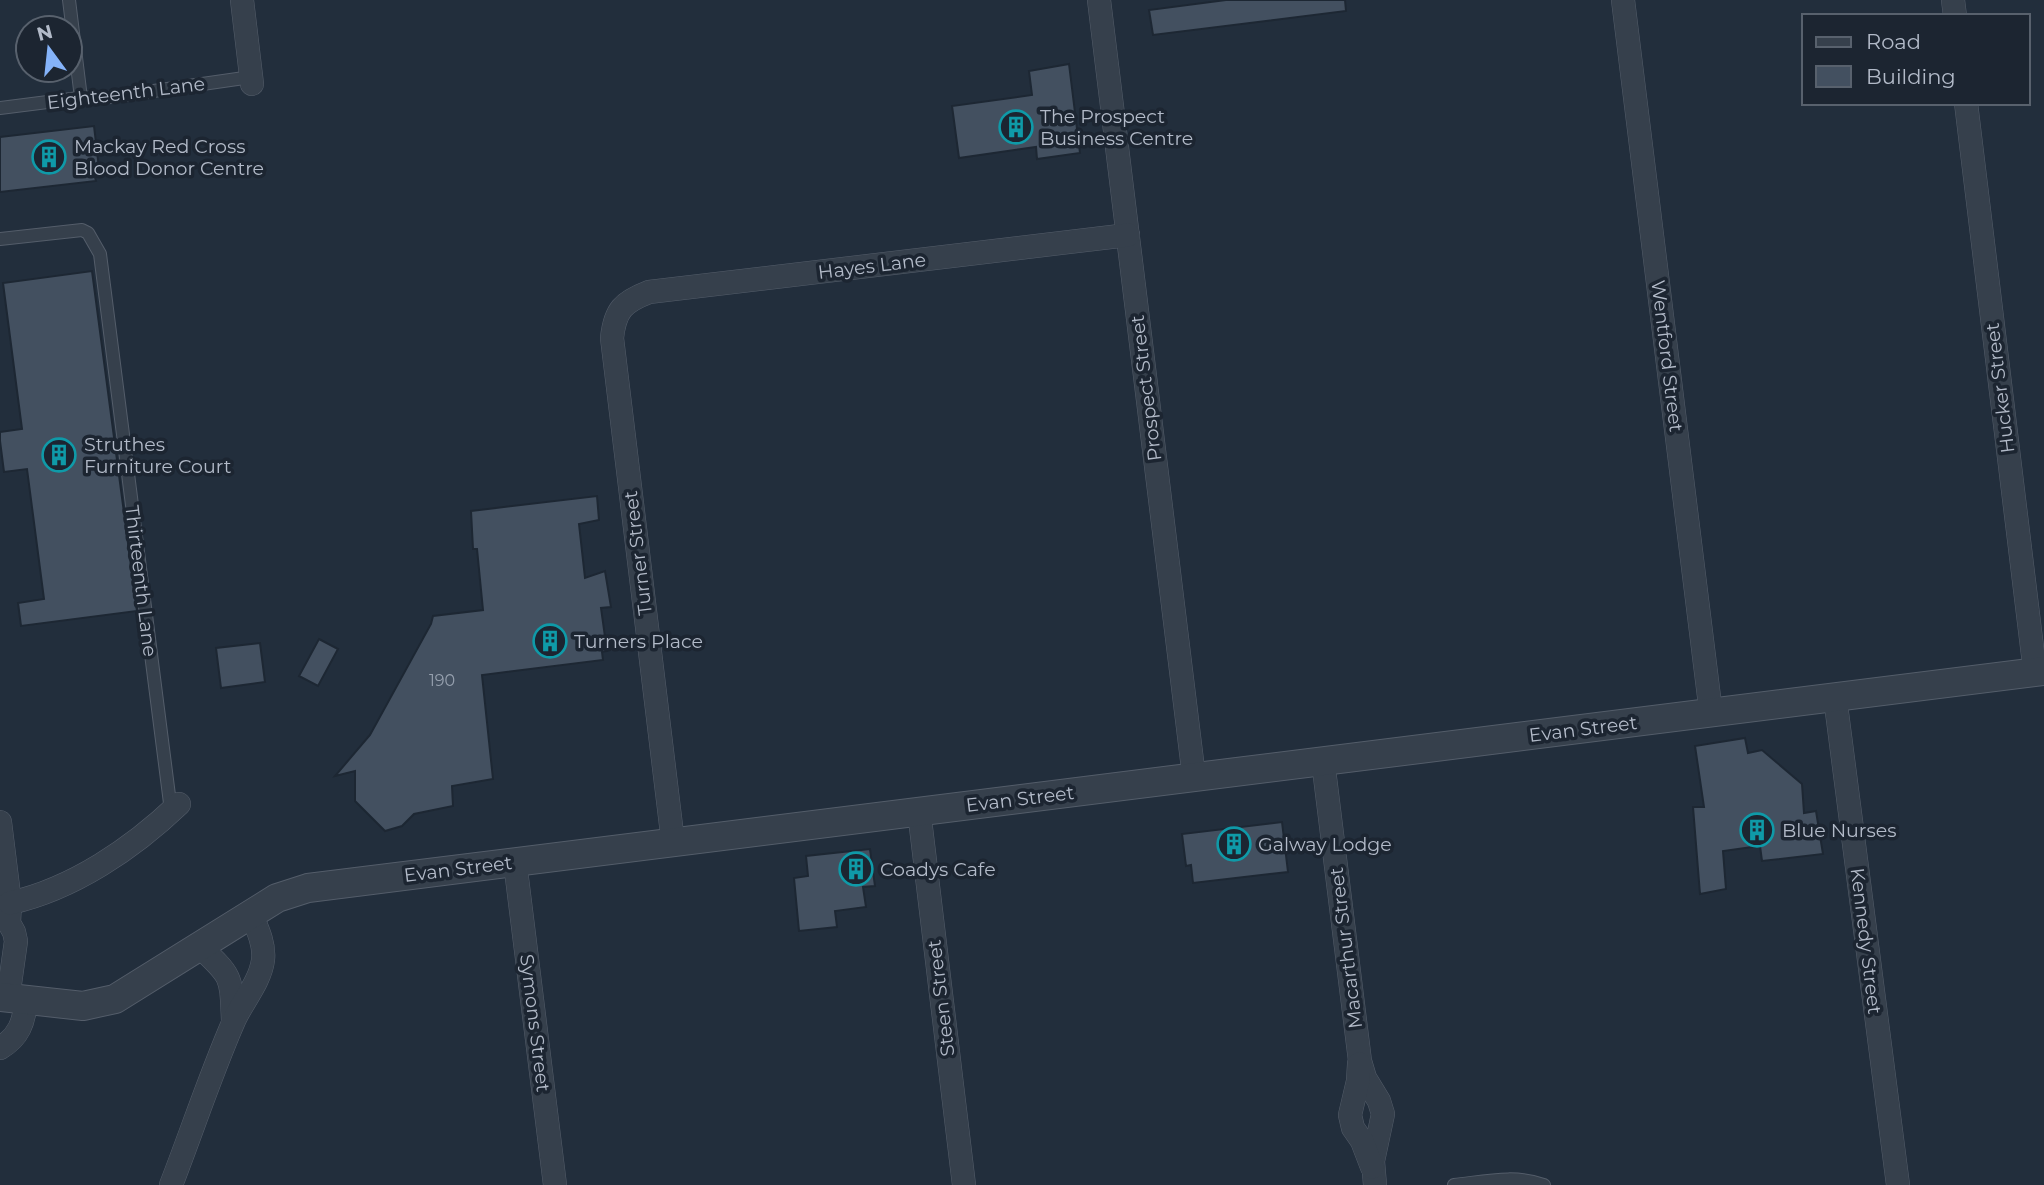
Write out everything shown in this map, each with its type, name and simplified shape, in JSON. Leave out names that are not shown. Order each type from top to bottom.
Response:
[{"type":"street","points":[[242,0],[252,81]]},
{"type":"street","name":"Prospect Street","points":[[1099,0],[1194,777]]},
{"type":"street","name":"Wentford Street","points":[[1622,0],[1711,713]]},
{"type":"street","name":"Hucker Street","points":[[1966,105],[2040,672]]},
{"type":"street","name":"Hayes Lane","points":[[621,307],[649,292],[1128,235]]},
{"type":"street","name":"Turner Street","points":[[621,307],[613,324],[612,338],[673,842]]},
{"type":"street","name":"Evan Street","points":[[11,999],[83,1006],[116,999],[277,898],[309,888],[2040,672]]},
{"type":"street","name":"Kennedy Street","points":[[1835,697],[1898,1185]]},
{"type":"street","name":"Macarthur Street","points":[[1323,761],[1359,1052],[1363,1073],[1383,1114],[1374,1155],[1374,1179]]},
{"type":"street","name":"Thirteenth Lane","points":[[5,922],[45,893],[81,876],[131,844],[175,808]]},
{"type":"street","name":"Steen Street","points":[[919,811],[964,1185]]},
{"type":"street","points":[[0,822],[5,922],[14,932],[16,941],[11,999],[24,1017],[19,1031],[10,1042],[0,1048]]},
{"type":"street","name":"Symons Street","points":[[514,862],[555,1185]]},
{"type":"street","points":[[171,1185],[233,1021],[258,977],[263,961],[261,941],[251,914]]},
{"type":"street","points":[[200,947],[228,976],[232,990],[233,1021]]},
{"type":"street","name":"Macarthur Street","points":[[1359,1052],[1358,1081],[1350,1115],[1353,1128],[1362,1141],[1374,1179]]},
{"type":"lane","points":[[69,0],[81,98]]},
{"type":"lane","name":"Eighteenth Lane","points":[[0,108],[252,81]]},
{"type":"lane","name":"Thirteenth Lane","points":[[0,239],[82,230],[89,233],[101,256],[135,538],[175,808]]},
{"type":"lane","points":[[1454,1185],[1512,1179],[1544,1185]]},
{"type":"building","points":[[1226,0],[1345,0],[1346,11],[1153,35],[1149,10]]},
{"type":"building","name":"The Prospect Business Centre","points":[[1069,64],[1080,153],[1037,159],[1036,147],[959,158],[952,106],[1032,95],[1029,71]]},
{"type":"building","name":"Mackay Red Cross Blood Donor Centre","points":[[94,126],[100,177],[95,177],[96,181],[0,192],[0,137]]},
{"type":"building","name":"Struthes Furniture Court","points":[[92,271],[137,611],[21,626],[18,603],[44,599],[27,469],[4,472],[0,432],[22,429],[3,283]]},
{"type":"building","points":[[597,496],[599,520],[579,524],[585,578],[605,571],[611,607],[601,608],[607,651],[602,652],[603,660],[482,675],[493,779],[452,786],[453,806],[414,814],[402,826],[385,831],[355,801],[355,771],[335,776],[370,735],[433,616],[483,610],[477,549],[473,549],[471,511]]},
{"type":"building","points":[[319,639],[338,649],[318,686],[299,676]]},
{"type":"building","points":[[260,643],[265,682],[221,688],[216,648]]},
{"type":"building","name":"Blue Nurses","points":[[1745,738],[1748,753],[1762,750],[1802,784],[1804,813],[1816,811],[1823,854],[1762,861],[1760,846],[1723,851],[1726,889],[1700,894],[1693,807],[1704,807],[1695,746]]},
{"type":"building","name":"Galway Lodge","points":[[1282,822],[1288,872],[1193,883],[1191,865],[1186,866],[1182,834]]},
{"type":"building","points":[[870,849],[875,886],[863,887],[866,907],[835,911],[837,927],[799,931],[794,878],[808,876],[806,856]]},
{"type":"place","name":"The Prospect Business Centre","points":[[1016,127]]},
{"type":"place","name":"Mackay Red Cross Blood Donor Centre","points":[[49,157]]},
{"type":"place","name":"Struthes Furniture Court","points":[[59,455]]},
{"type":"place","name":"Turners Place","points":[[550,641]]},
{"type":"place","name":"Blue Nurses","points":[[1757,830]]},
{"type":"place","name":"Galway Lodge","points":[[1234,844]]},
{"type":"place","name":"Coadys Cafe","points":[[856,869]]}]
